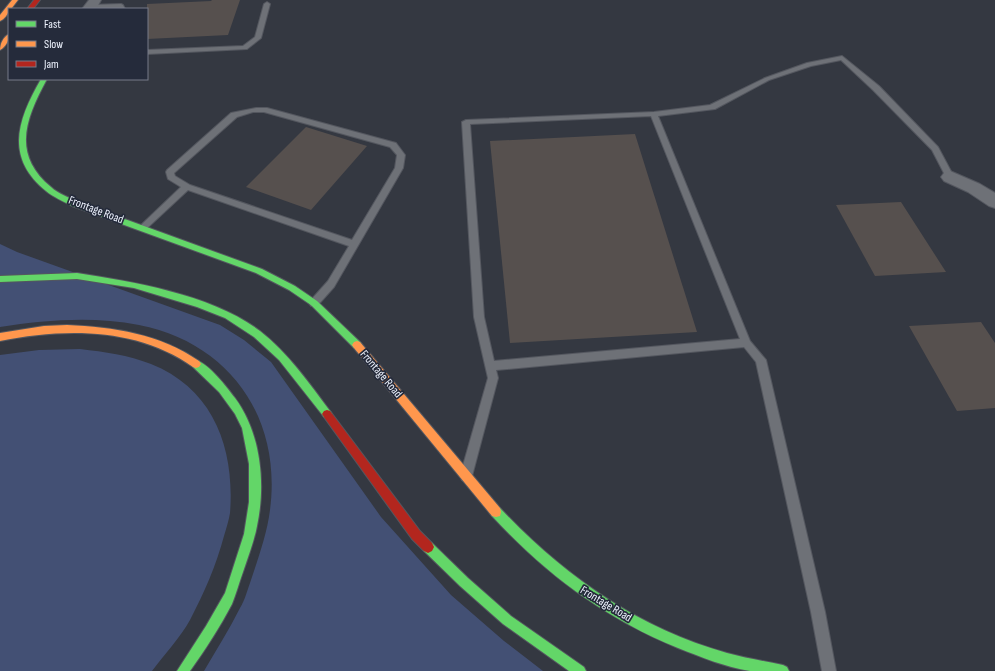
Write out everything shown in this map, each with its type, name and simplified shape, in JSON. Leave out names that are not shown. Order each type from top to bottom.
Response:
[{"type":"main road","points":[[31,8],[37,0]]},
{"type":"main road","points":[[0,19],[8,8]]},
{"type":"main road","points":[[0,48],[8,37]]},
{"type":"main road","name":"Frontage Road","points":[[43,80],[26,110],[20,137],[20,149],[24,162],[32,174],[48,190],[75,204],[259,271],[292,288],[314,303],[366,355],[465,478],[499,516],[570,582],[618,613],[670,639],[727,659],[782,671]]},
{"type":"main road","points":[[0,279],[77,276],[134,284],[199,304],[228,315],[257,334],[282,357],[317,400],[416,535],[464,582],[507,620],[580,671]]},
{"type":"main road","points":[[0,337],[16,333],[57,329],[104,331],[141,338],[180,352],[206,372],[229,396],[244,420],[250,442],[255,480],[254,512],[243,556],[226,603],[198,650],[183,671]]},
{"type":"street","points":[[950,177],[974,188],[995,202]]},
{"type":"lane","points":[[148,52],[245,48],[258,38],[267,4]]},
{"type":"lane","points":[[91,5],[121,6],[122,8]]},
{"type":"lane","points":[[465,478],[493,378],[479,317],[466,122],[654,114],[712,107],[767,78],[809,64],[842,58],[876,88],[935,148],[950,177]]},
{"type":"lane","points":[[314,303],[331,284],[399,168],[401,155],[392,145],[264,110],[254,109],[234,115],[170,172],[171,177],[187,187],[354,244]]},
{"type":"lane","points":[[654,114],[746,343],[761,360],[818,612],[829,671]]},
{"type":"lane","points":[[142,228],[187,187]]},
{"type":"lane","points":[[491,366],[746,343]]},
{"type":"shaded area","points":[[0,244],[17,252],[220,325],[244,340],[271,362],[381,517],[451,595],[504,641],[543,671],[204,671],[246,596],[267,528],[270,510],[272,476],[267,445],[258,416],[243,390],[224,367],[200,349],[171,334],[139,325],[121,322],[86,320],[35,322],[0,327]]},
{"type":"shaded area","points":[[80,349],[125,356],[151,364],[173,375],[191,389],[205,405],[216,424],[224,444],[229,466],[231,489],[229,519],[213,569],[190,620],[182,633],[152,671],[0,671],[0,355],[39,350]]},
{"type":"building","points":[[240,0],[228,35],[148,39],[147,4]]},
{"type":"building","points":[[306,127],[367,146],[311,210],[246,187]]},
{"type":"building","points":[[635,134],[697,332],[510,343],[490,141]]},
{"type":"building","points":[[901,202],[946,272],[875,276],[836,205]]},
{"type":"building","points":[[981,322],[995,343],[995,408],[957,411],[909,326]]},
{"type":"traffic: fast","points":[[43,80],[29,108],[24,122],[22,150],[26,163],[35,176],[48,189],[75,204],[259,271],[292,288],[314,303],[357,345]]},
{"type":"traffic: fast","points":[[0,279],[77,276],[134,285],[199,304],[228,315],[257,334],[282,357],[327,414]]},
{"type":"traffic: fast","points":[[183,671],[200,647],[229,596],[252,527],[255,502],[254,464],[247,428],[239,411],[228,396],[216,382],[196,364]]},
{"type":"traffic: fast","points":[[496,512],[545,561],[600,602],[630,620],[693,648],[726,659],[783,671]]},
{"type":"traffic: fast","points":[[428,547],[464,582],[507,620],[580,671]]},
{"type":"traffic: slow","points":[[9,8],[15,0]]},
{"type":"traffic: slow","points":[[0,19],[8,9]]},
{"type":"traffic: slow","points":[[0,48],[8,37]]},
{"type":"traffic: slow","points":[[0,337],[44,330],[67,329],[113,332],[157,343],[181,353],[196,364]]},
{"type":"traffic: slow","points":[[357,345],[496,512]]},
{"type":"traffic: jam","points":[[31,8],[37,0]]},
{"type":"traffic: jam","points":[[327,414],[416,535],[428,547]]}]
